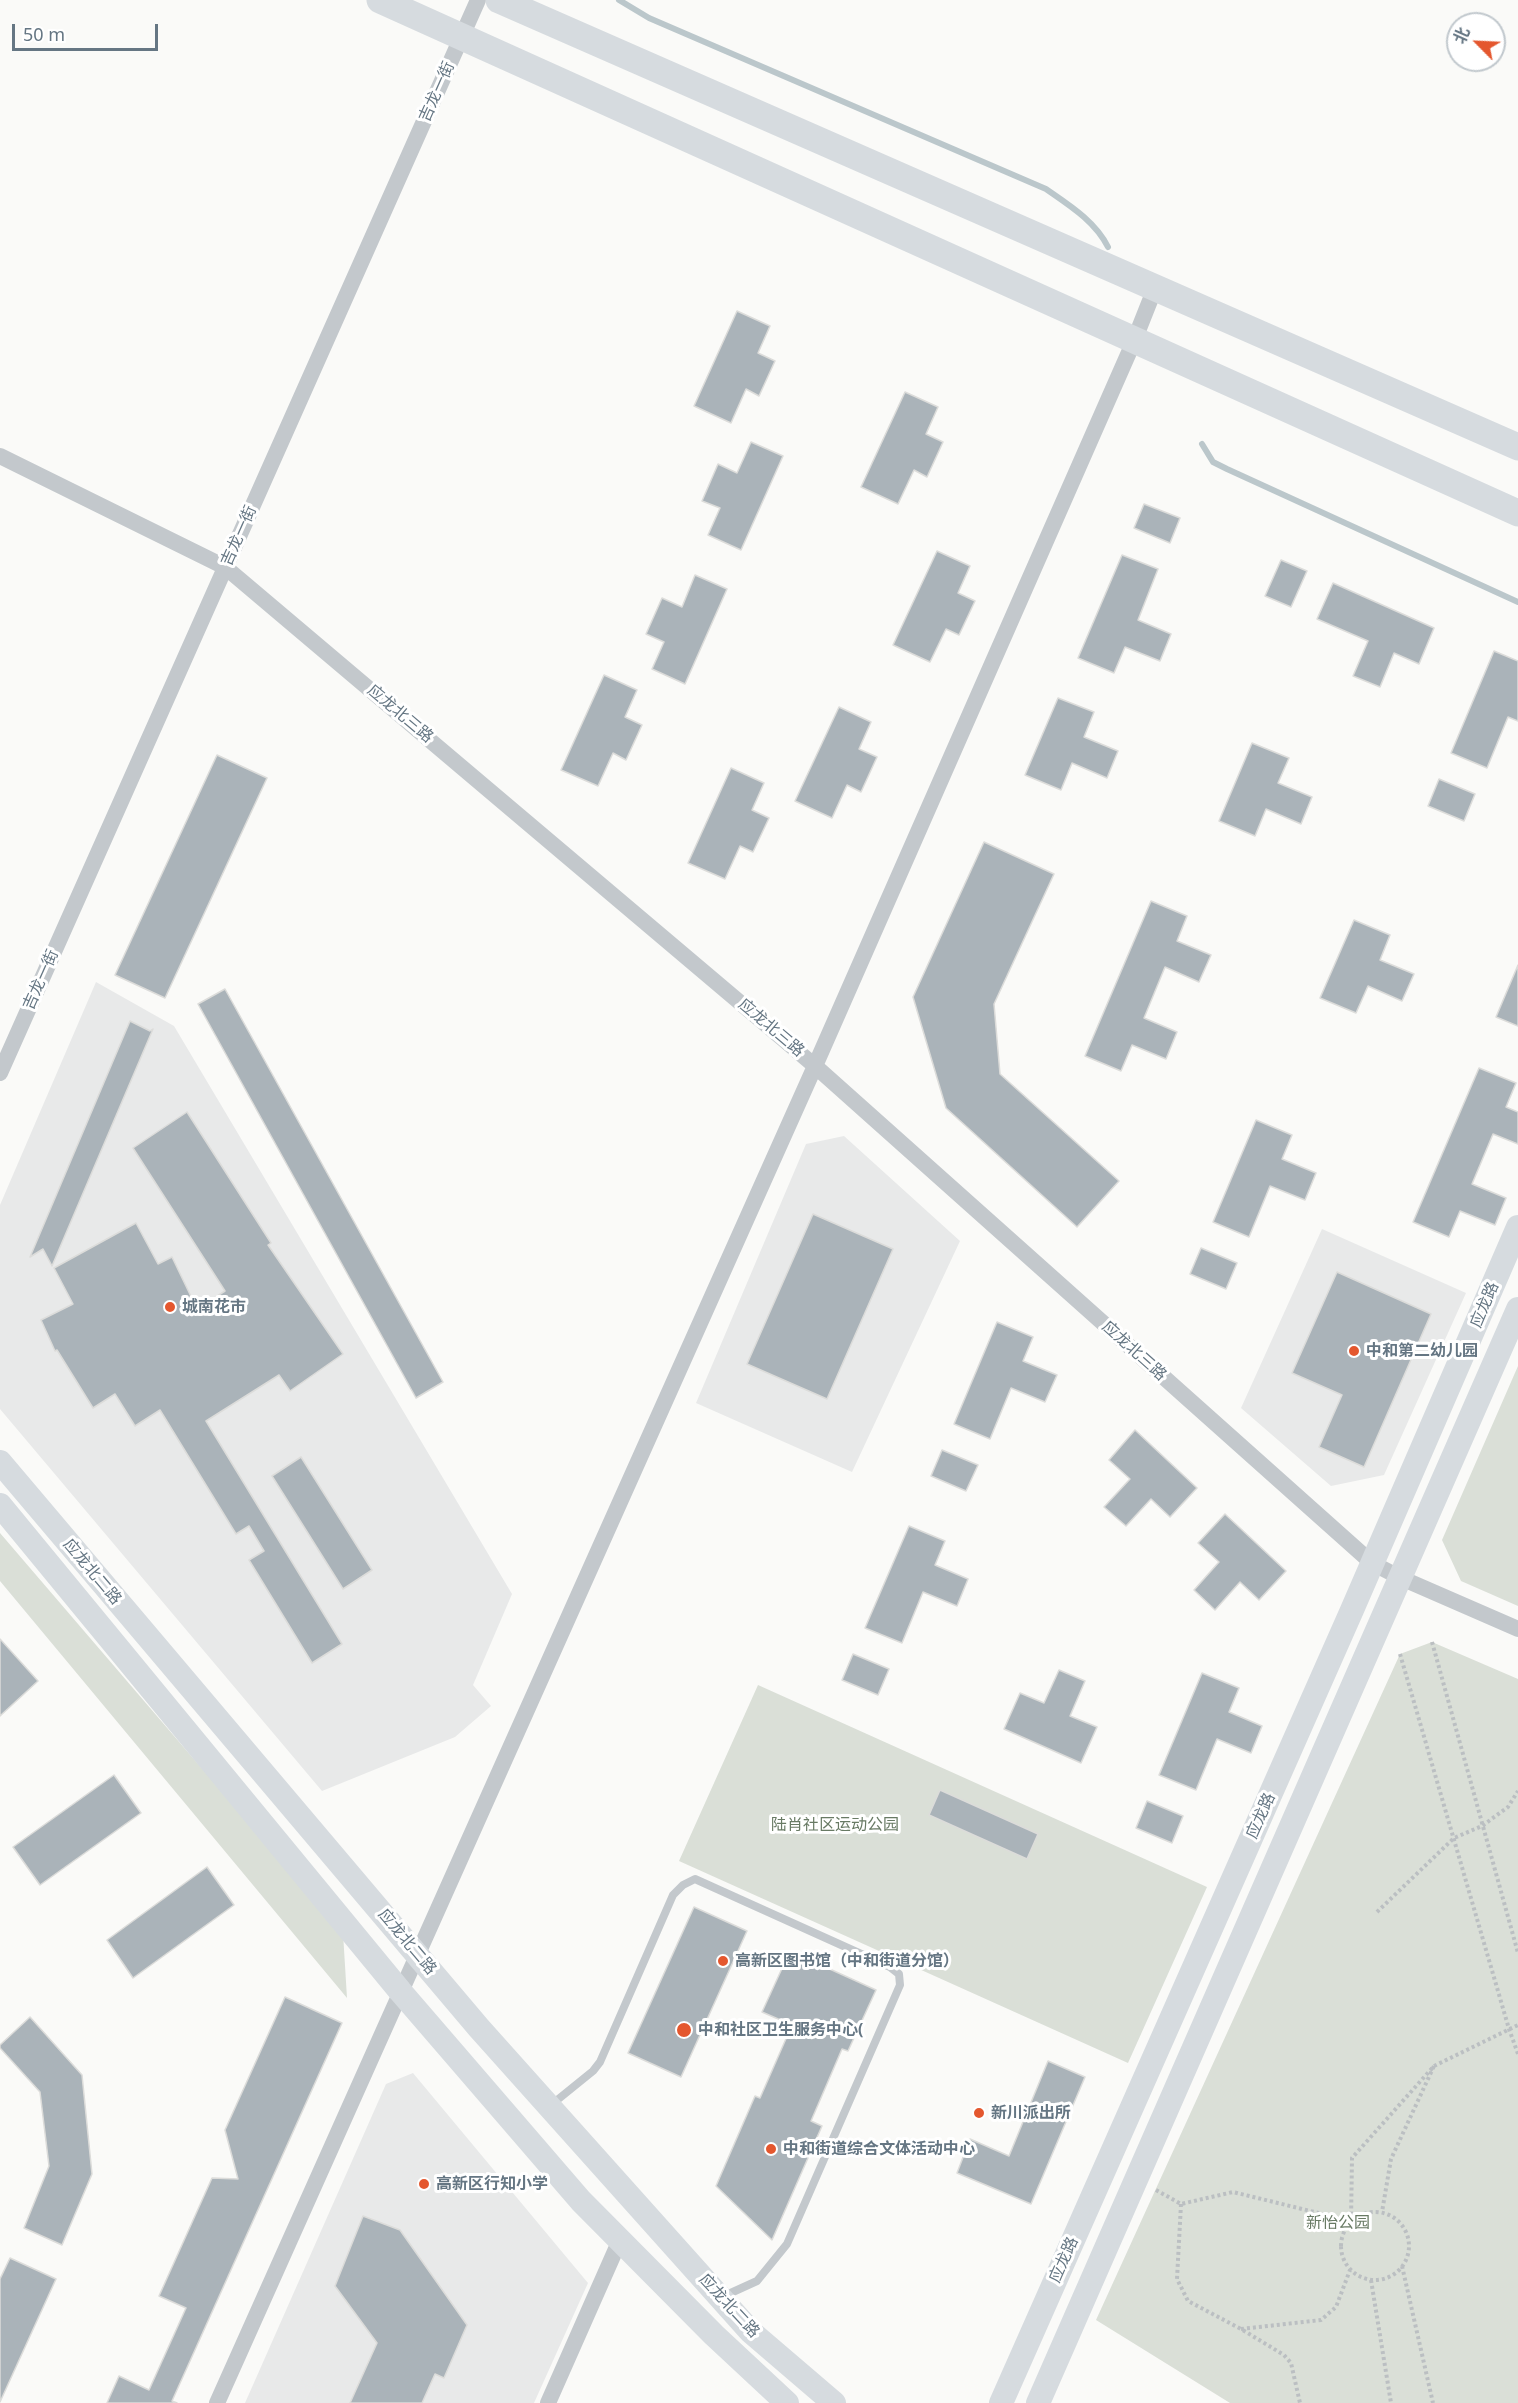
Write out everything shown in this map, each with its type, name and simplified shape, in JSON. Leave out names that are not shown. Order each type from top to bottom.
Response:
[{"type":"main road","points":[[380,0],[1518,513]]},
{"type":"main road","points":[[499,0],[1518,447]]},
{"type":"street","name":"吉龙一街","points":[[0,1072],[478,0]]},
{"type":"street","points":[[217,2403],[815,1066],[1134,341],[1155,288]]},
{"type":"street","name":"应龙北三路","points":[[0,456],[225,567],[815,1066],[1372,1563],[1518,1629]]},
{"type":"street","name":"应龙路","points":[[1001,2403],[1518,1227]]},
{"type":"street","name":"应龙路","points":[[1038,2403],[1518,1310]]},
{"type":"street","name":"应龙北二路","points":[[0,1462],[417,1954],[549,2106],[751,2332],[834,2403]]},
{"type":"street","name":"应龙北二路","points":[[0,1504],[400,1991],[581,2201],[714,2335],[787,2403]]},
{"type":"street","points":[[548,2403],[620,2240]]},
{"type":"lane","points":[[549,2106],[593,2071],[600,2062],[673,1896],[683,1885],[694,1880],[890,1967],[899,1974],[900,1984],[787,2244],[757,2281],[720,2297]]},
{"type":"path","points":[[1432,1642],[1518,1953]]},
{"type":"path","points":[[1400,1654],[1518,2054]]},
{"type":"path","points":[[1377,1912],[1454,1838],[1482,1826],[1508,1807],[1518,1791]]},
{"type":"path","points":[[1156,2190],[1181,2204],[1233,2192],[1351,2221],[1360,2215],[1382,2212],[1400,2223],[1409,2243],[1408,2255],[1394,2274],[1383,2279],[1371,2280],[1360,2277],[1350,2270],[1344,2261],[1341,2240],[1351,2221],[1352,2158],[1434,2066],[1518,2025]]},
{"type":"path","points":[[1382,2212],[1391,2159],[1434,2066]]},
{"type":"path","points":[[1181,2204],[1177,2279],[1188,2301],[1284,2355],[1290,2363],[1300,2403]]},
{"type":"path","points":[[1402,2266],[1433,2403]]},
{"type":"path","points":[[1241,2329],[1321,2320],[1336,2307],[1350,2270]]},
{"type":"path","points":[[1371,2280],[1390,2403]]},
{"type":"shaded area","name":"城南花市","points":[[96,982],[174,1026],[512,1594],[473,1685],[491,1706],[455,1737],[322,1791],[0,1409],[0,1205]]},
{"type":"shaded area","points":[[844,1136],[960,1241],[852,1472],[696,1403],[806,1144]]},
{"type":"shaded area","name":"中和第二幼儿园","points":[[1322,1229],[1466,1293],[1384,1475],[1331,1486],[1241,1408]]},
{"type":"shaded area","name":"高新区行知小学","points":[[413,2073],[588,2283],[534,2403],[245,2403],[386,2084]]},
{"type":"green space","points":[[1518,1366],[1518,1606],[1461,1581],[1442,1540]]},
{"type":"green space","points":[[0,1533],[343,1933],[347,1998],[0,1581]]},
{"type":"green space","name":"新怡公园","points":[[1432,1642],[1518,1679],[1518,2403],[1230,2403],[1096,2320],[1400,1654]]},
{"type":"green space","name":"陆肖社区运动公园","points":[[758,1685],[1207,1887],[1128,2063],[679,1861]]},
{"type":"building","points":[[737,311],[770,326],[758,353],[775,361],[759,396],[746,389],[731,423],[694,406]]},
{"type":"building","points":[[905,392],[938,407],[926,434],[943,442],[927,477],[914,470],[898,504],[861,487]]},
{"type":"building","points":[[751,442],[783,456],[741,550],[708,535],[720,508],[702,501],[718,464],[737,473]]},
{"type":"building","points":[[1144,504],[1180,518],[1170,543],[1134,528]]},
{"type":"building","points":[[937,551],[970,566],[958,593],[975,601],[959,635],[946,629],[930,662],[893,645]]},
{"type":"building","points":[[1122,555],[1158,569],[1138,620],[1171,634],[1160,661],[1125,647],[1114,673],[1078,658]]},
{"type":"building","points":[[1281,560],[1307,571],[1291,607],[1265,596]]},
{"type":"building","points":[[695,575],[727,589],[685,684],[652,669],[664,642],[646,634],[662,598],[682,607]]},
{"type":"building","points":[[1333,583],[1434,628],[1419,664],[1394,653],[1380,687],[1353,676],[1368,641],[1317,619]]},
{"type":"building","points":[[1494,651],[1518,661],[1518,721],[1508,717],[1487,768],[1451,753]]},
{"type":"building","points":[[604,675],[637,690],[625,717],[642,725],[626,760],[613,753],[598,786],[561,770]]},
{"type":"building","points":[[1058,698],[1094,712],[1084,737],[1118,751],[1107,778],[1072,763],[1061,790],[1025,775]]},
{"type":"building","points":[[839,707],[871,722],[859,749],[877,757],[861,792],[847,785],[832,818],[795,801]]},
{"type":"building","points":[[1252,743],[1289,758],[1278,783],[1312,797],[1301,824],[1266,809],[1255,836],[1219,821]]},
{"type":"building","points":[[217,755],[267,778],[165,998],[115,975]]},
{"type":"building","points":[[731,768],[764,783],[752,810],[769,818],[753,852],[740,846],[725,879],[688,863]]},
{"type":"building","points":[[1439,779],[1475,794],[1464,821],[1428,806]]},
{"type":"building","points":[[984,842],[1054,874],[994,1004],[1000,1074],[1119,1181],[1077,1227],[946,1108],[913,997]]},
{"type":"building","points":[[1151,901],[1187,916],[1177,941],[1211,955],[1199,982],[1165,967],[1144,1018],[1177,1032],[1166,1059],[1132,1045],[1121,1071],[1085,1056]]},
{"type":"building","points":[[1354,920],[1390,935],[1380,960],[1414,974],[1402,1001],[1368,986],[1356,1013],[1320,998]]},
{"type":"building","points":[[1518,965],[1518,1026],[1496,1017]]},
{"type":"building","points":[[225,989],[443,1382],[416,1398],[198,1004]]},
{"type":"building","points":[[130,1021],[150,1031],[153,1029],[52,1266],[43,1249],[30,1257]]},
{"type":"building","points":[[1479,1068],[1516,1083],[1506,1107],[1518,1112],[1518,1144],[1493,1134],[1472,1184],[1506,1198],[1495,1225],[1460,1211],[1449,1237],[1413,1222]]},
{"type":"building","points":[[187,1112],[271,1243],[268,1245],[343,1354],[290,1391],[279,1375],[206,1421],[342,1644],[312,1663],[249,1560],[264,1551],[249,1526],[236,1534],[160,1410],[135,1426],[115,1394],[93,1408],[57,1350],[55,1351],[41,1320],[73,1304],[54,1268],[136,1223],[158,1264],[172,1257],[197,1309],[225,1291],[133,1148]]},
{"type":"building","points":[[1256,1120],[1292,1135],[1282,1159],[1316,1173],[1305,1200],[1270,1186],[1249,1237],[1213,1222]]},
{"type":"building","points":[[813,1214],[893,1249],[827,1399],[747,1364]]},
{"type":"building","points":[[1201,1248],[1237,1263],[1226,1289],[1190,1274]]},
{"type":"building","points":[[1337,1272],[1431,1314],[1364,1467],[1319,1447],[1342,1395],[1292,1373]]},
{"type":"building","points":[[997,1322],[1033,1337],[1023,1361],[1057,1375],[1045,1402],[1011,1388],[990,1439],[954,1424]]},
{"type":"building","points":[[1135,1430],[1197,1488],[1170,1517],[1151,1499],[1126,1526],[1104,1507],[1130,1479],[1109,1460]]},
{"type":"building","points":[[942,1450],[978,1465],[966,1491],[931,1476]]},
{"type":"building","points":[[301,1457],[372,1570],[343,1589],[272,1476]]},
{"type":"building","points":[[1225,1514],[1286,1571],[1259,1600],[1240,1582],[1215,1610],[1194,1590],[1219,1562],[1198,1543]]},
{"type":"building","points":[[909,1526],[945,1541],[935,1565],[968,1579],[957,1606],[923,1592],[902,1643],[865,1628]]},
{"type":"building","points":[[0,1639],[38,1681],[0,1716]]},
{"type":"building","points":[[853,1654],[889,1669],[878,1695],[842,1680]]},
{"type":"building","points":[[1059,1670],[1085,1681],[1070,1716],[1097,1727],[1081,1763],[1004,1729],[1020,1693],[1044,1703]]},
{"type":"building","points":[[1202,1673],[1239,1688],[1229,1712],[1262,1726],[1251,1753],[1217,1739],[1196,1790],[1159,1775]]},
{"type":"building","points":[[114,1775],[141,1813],[40,1885],[13,1847]]},
{"type":"building","points":[[940,1790],[1038,1834],[1027,1859],[929,1815]]},
{"type":"building","points":[[1147,1801],[1183,1816],[1172,1843],[1136,1828]]},
{"type":"building","points":[[207,1867],[234,1905],[133,1978],[107,1940]]},
{"type":"building","points":[[694,1907],[747,1931],[681,2077],[628,2053]]},
{"type":"building","points":[[790,1951],[876,1990],[848,2051],[842,2049],[811,2121],[822,2126],[772,2240],[716,2186],[755,2096],[760,2098],[792,2025],[762,2012]]},
{"type":"building","points":[[285,1997],[342,2023],[172,2401],[177,2403],[107,2403],[119,2376],[149,2390],[186,2308],[159,2296],[212,2178],[238,2179],[225,2130]]},
{"type":"building","points":[[30,2017],[82,2075],[92,2174],[62,2245],[24,2228],[49,2166],[40,2092],[0,2048],[0,2045]]},
{"type":"building","points":[[1048,2061],[1085,2077],[1031,2204],[957,2173],[970,2139],[1009,2156]]},
{"type":"building","points":[[363,2216],[400,2230],[467,2325],[444,2378],[435,2374],[422,2403],[350,2403],[377,2343],[335,2286]]},
{"type":"building","points":[[10,2258],[56,2279],[0,2402],[0,2279]]},
{"type":"waterway","points":[[619,0],[649,18],[1046,189],[1089,221],[1108,247]]},
{"type":"waterway","points":[[1202,444],[1213,462],[1518,602]]},
{"type":"place","name":"城南花市","points":[[170,1307]]},
{"type":"place","name":"中和第二幼儿园","points":[[1354,1351]]},
{"type":"place","name":"高新区图书馆（中和街道分馆）","points":[[723,1961]]},
{"type":"place","name":"中和社区卫生服务中心(","points":[[684,2030]]},
{"type":"place","name":"新川派出所","points":[[979,2113]]},
{"type":"place","name":"中和街道综合文体活动中心","points":[[771,2149]]},
{"type":"place","name":"高新区行知小学","points":[[424,2184]]}]
